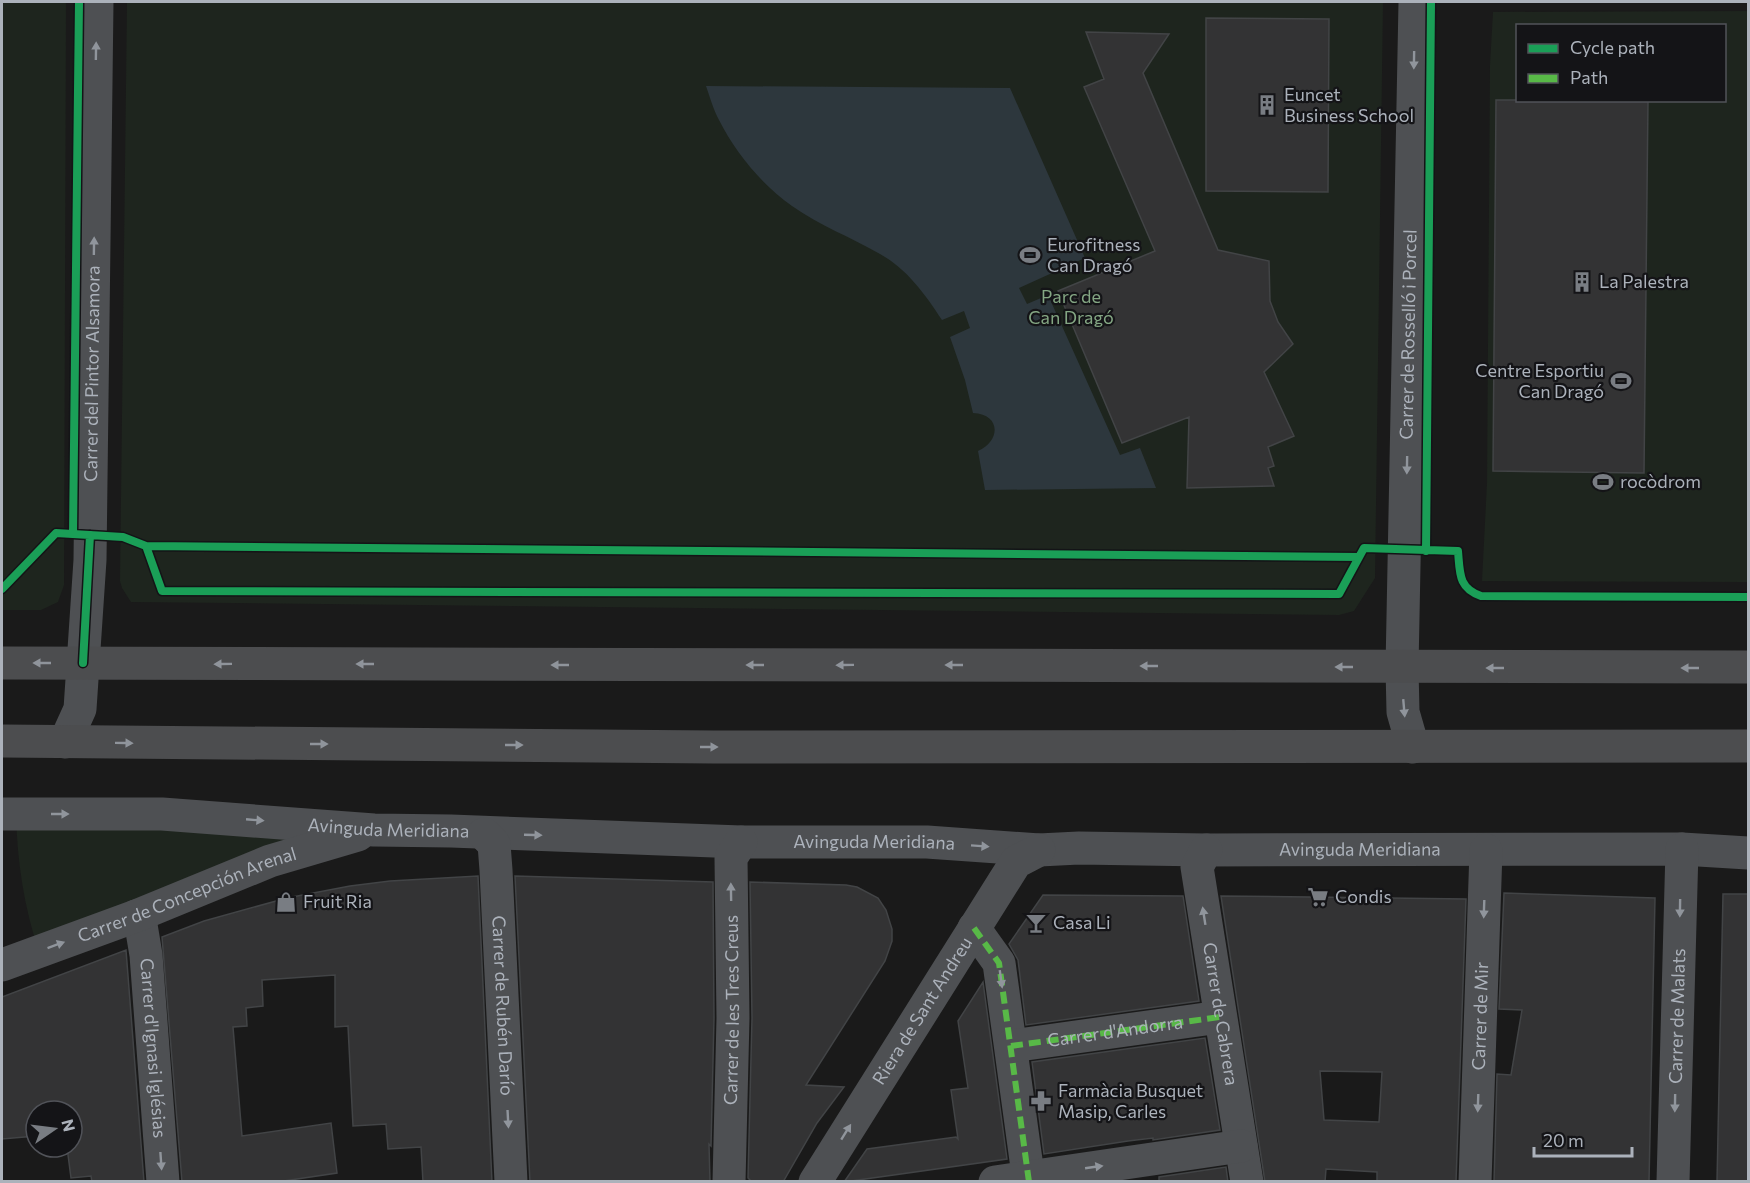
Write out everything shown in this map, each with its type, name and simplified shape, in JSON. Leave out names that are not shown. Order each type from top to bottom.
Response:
[{"type":"main road","points":[[2,663],[1749,668]]},
{"type":"main road","points":[[2,741],[714,747],[1749,746]]},
{"type":"street","name":"Carrer del Pintor Alsamora","points":[[65,742],[80,709],[90,560],[97,2]]},
{"type":"street","name":"Carrer de Rosselló i Porcel","points":[[1402,668],[1415,2]]},
{"type":"street","points":[[1402,668],[1403,712],[1413,747]]},
{"type":"street","name":"Avinguda Meridiana","points":[[2,814],[162,813],[374,830],[741,842],[927,842],[1039,850],[1079,848],[1682,849],[1749,853]]},
{"type":"street","name":"Carrer de Concepción Arenal","points":[[2,965],[136,916],[270,861],[374,830]]},
{"type":"street","name":"Carrer de Rubén Darío","points":[[484,834],[494,844],[496,862],[512,1182]]},
{"type":"street","name":"Carrer de les Tres Creus","points":[[729,1182],[733,1018],[731,858],[741,842]]},
{"type":"street","name":"Carrer de Malats","points":[[1673,1182],[1682,849]]},
{"type":"street","name":"Riera de Sant Andreu","points":[[815,1182],[1017,861],[1039,850]]},
{"type":"street","name":"Carrer de Cabrera","points":[[1206,850],[1197,867],[1247,1182]]},
{"type":"street","name":"Carrer de Mir","points":[[1475,1182],[1486,850]]},
{"type":"street","name":"Carrer d'Ignasi Iglésias","points":[[136,916],[141,925],[146,955],[163,1182]]},
{"type":"street","points":[[974,928],[999,963],[1029,1179]]},
{"type":"street","name":"Carrer d'Andorra","points":[[1011,1046],[1220,1017]]},
{"type":"street","points":[[995,1182],[1029,1179],[1241,1146]]},
{"type":"green space","points":[[2,2],[66,2],[64,585],[58,602],[41,610],[2,610]]},
{"type":"green space","name":"Parc de Can Dragó","points":[[127,2],[1383,2],[1375,578],[1354,611],[1339,615],[131,602],[120,581]]},
{"type":"green space","name":"Centre Esportiu Can Dragó","points":[[1748,11],[1748,582],[1482,581],[1487,483],[1490,65],[1493,12]]},
{"type":"green space","points":[[16,814],[374,830],[39,951],[22,884]]},
{"type":"shaded area","points":[[706,86],[1010,88],[1085,258],[1019,288],[1027,304],[1048,295],[1120,455],[1140,448],[1156,488],[985,490],[978,451],[991,441],[995,429],[989,418],[973,413],[965,380],[950,337],[970,328],[964,311],[942,320],[915,283],[890,260],[813,220],[781,198],[750,167],[733,144],[717,116]]},
{"type":"building","name":"Euncet Business School","points":[[1206,18],[1329,19],[1328,192],[1206,191]]},
{"type":"building","points":[[1086,32],[1169,34],[1143,73],[1218,250],[1269,261],[1270,301],[1278,322],[1293,344],[1264,372],[1294,436],[1268,447],[1274,466],[1268,468],[1274,486],[1187,488],[1189,417],[1122,443],[1058,291],[1155,251],[1084,87],[1104,79]]},
{"type":"building","name":"La Palestra","points":[[1496,100],[1648,102],[1644,473],[1493,471]]},
{"type":"building","points":[[478,876],[492,1182],[423,1182],[421,1147],[388,1149],[386,1124],[353,1126],[348,1026],[335,1027],[335,975],[262,980],[263,1006],[246,1008],[247,1026],[233,1027],[242,1136],[331,1123],[337,1173],[277,1182],[182,1182],[162,937],[204,921],[287,898],[390,881]]},
{"type":"building","points":[[515,876],[713,882],[714,1018],[711,1146],[709,1144],[710,1182],[530,1182]]},
{"type":"building","points":[[750,882],[857,887],[878,898],[886,910],[892,929],[892,941],[885,961],[806,1085],[844,1087],[817,1123],[783,1182],[752,1182],[748,1178],[752,1018]]},
{"type":"building","points":[[1504,893],[1655,898],[1649,1182],[1494,1182],[1497,1074],[1511,1075],[1522,1010],[1499,1009]]},
{"type":"building","points":[[1723,894],[1749,894],[1749,1182],[1717,1182]]},
{"type":"building","points":[[1043,895],[1183,896],[1199,1001],[1026,1025],[1018,960],[1009,944]]},
{"type":"building","points":[[1221,896],[1466,899],[1456,1182],[1377,1182],[1377,1172],[1326,1169],[1325,1182],[1265,1182]],"holes":[[[1320,1071],[1382,1072],[1379,1122],[1324,1120]]]},
{"type":"building","points":[[126,950],[144,1182],[92,1182],[91,1176],[71,1178],[69,1159],[84,1159],[84,1099],[24,1099],[24,1137],[2,1139],[2,997]]},
{"type":"building","points":[[983,982],[1007,1159],[844,1182],[867,1149],[956,1137],[958,1139],[951,1090],[968,1088],[958,1021]]},
{"type":"building","points":[[1205,1038],[1220,1130],[1044,1154],[1032,1062]]},
{"type":"building","points":[[1226,1167],[1228,1182],[1159,1182],[1159,1177]]},
{"type":"marked path","points":[[974,928],[999,963],[1029,1182]]},
{"type":"marked path","points":[[1011,1046],[1220,1017]]},
{"type":"cycle path","points":[[73,534],[79,2]]},
{"type":"cycle path","points":[[1426,551],[1431,2]]},
{"type":"cycle path","points":[[2,589],[56,533],[123,537],[146,546],[162,591],[1339,594],[1364,548],[1458,551],[1460,573],[1464,584],[1473,593],[1481,596],[1748,597]]},
{"type":"cycle path","points":[[83,663],[90,535]]},
{"type":"cycle path","points":[[146,546],[1359,557]]},
{"type":"place","name":"Euncet Business School","points":[[1267,105]]},
{"type":"place","name":"Eurofitness Can Dragó","points":[[1030,255]]},
{"type":"place","name":"La Palestra","points":[[1582,282]]},
{"type":"place","name":"Centre Esportiu Can Dragó","points":[[1621,381]]},
{"type":"place","name":"rocòdrom","points":[[1603,482]]},
{"type":"place","name":"Condis","points":[[1318,897]]},
{"type":"place","name":"Fruit Ria","points":[[286,902]]},
{"type":"place","name":"Casa Li","points":[[1036,923]]},
{"type":"place","name":"Farmàcia Busquet Masip, Carles","points":[[1041,1101]]}]
